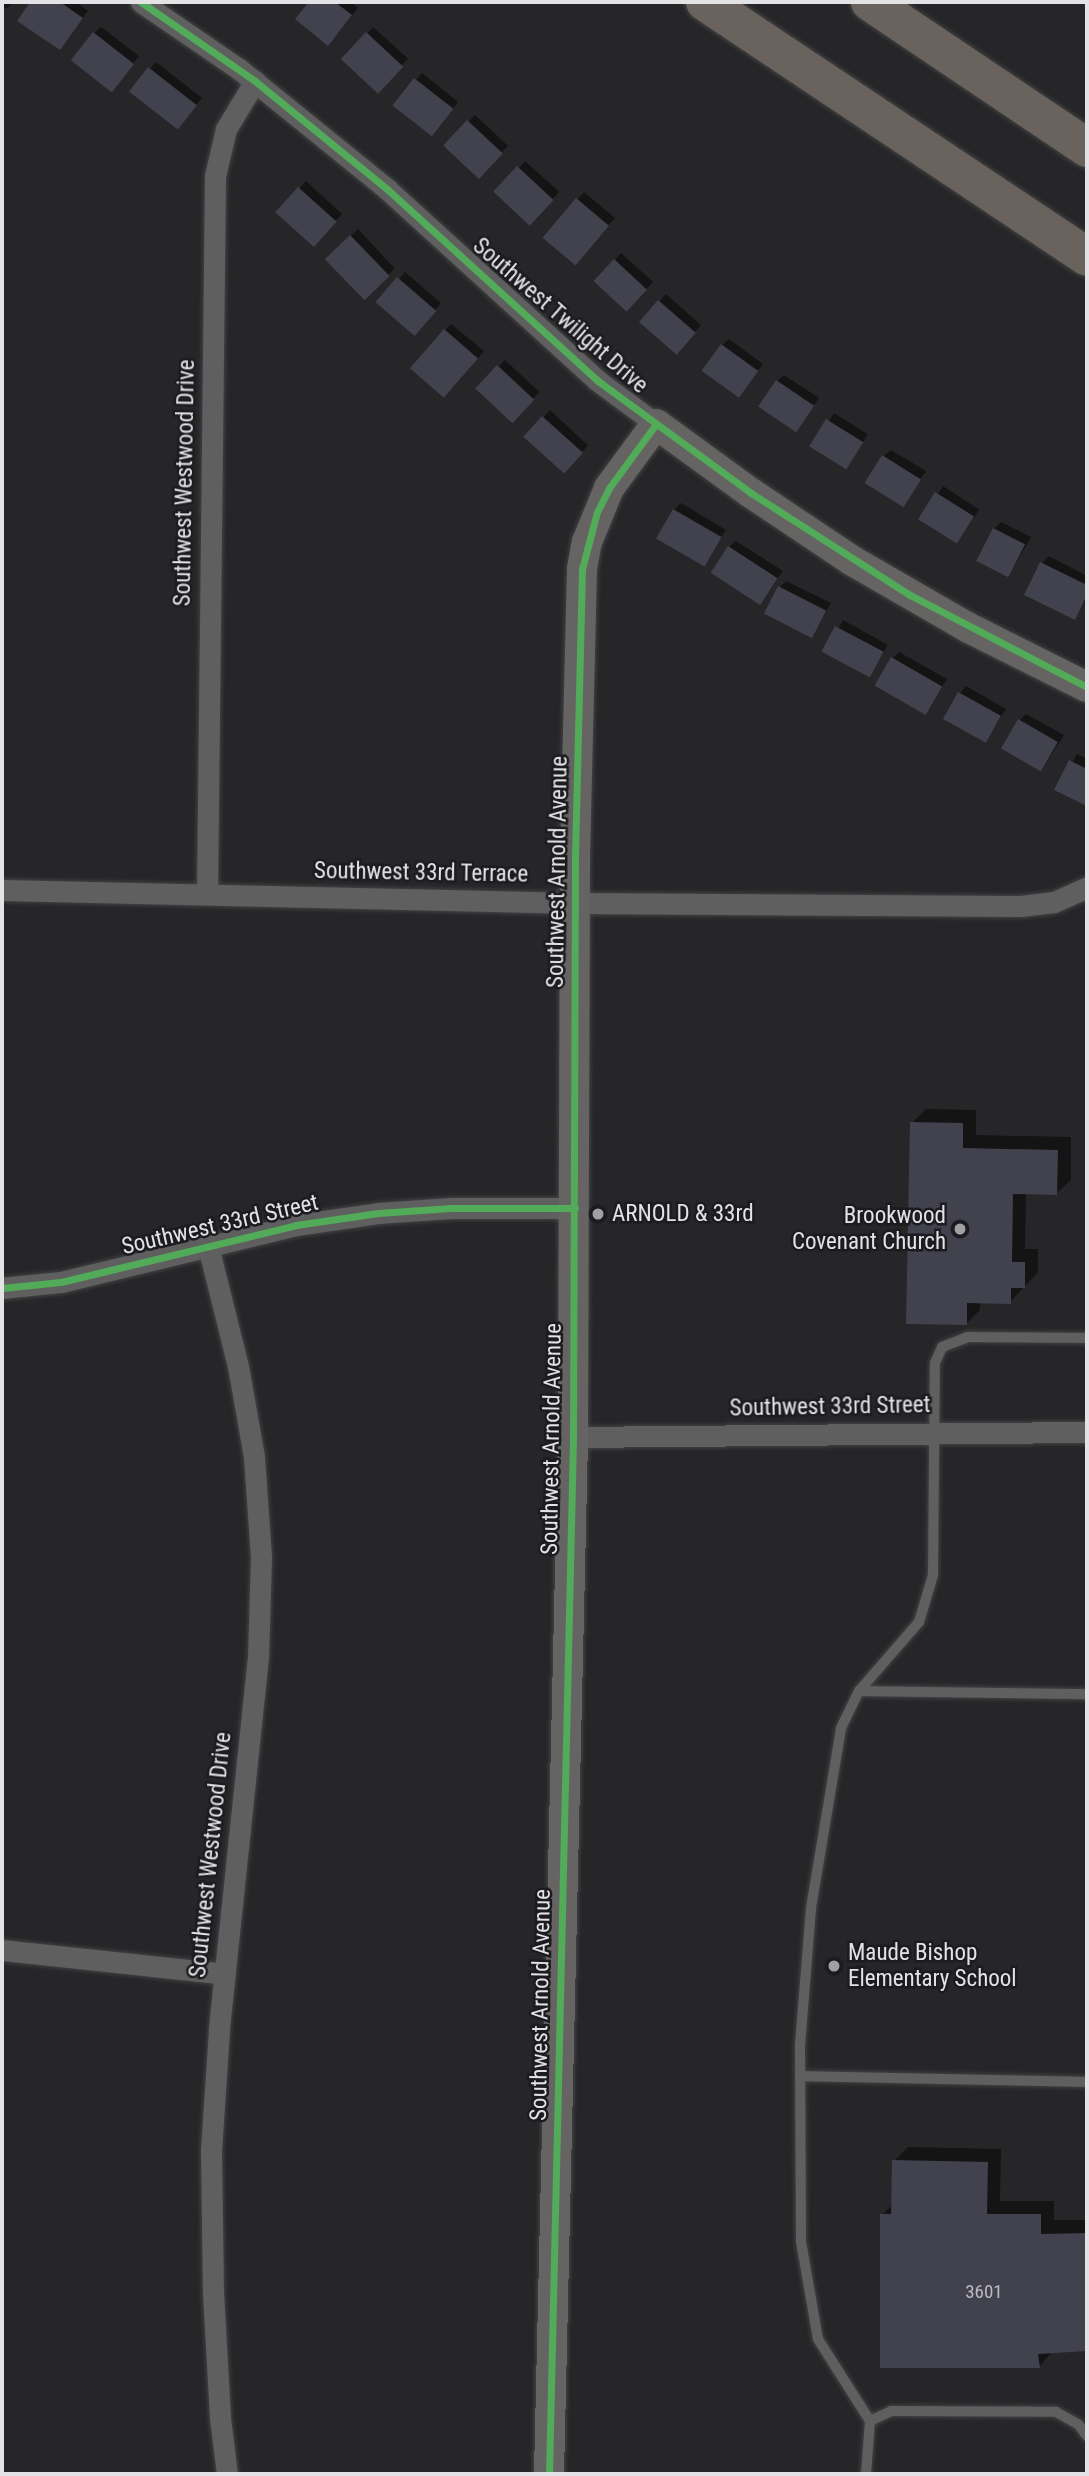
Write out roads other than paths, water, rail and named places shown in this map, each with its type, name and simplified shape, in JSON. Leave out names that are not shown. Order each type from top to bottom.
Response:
[{"type":"highway","points":[[705,2],[1087,257]]},
{"type":"highway","points":[[870,2],[1087,148]]},
{"type":"street","name":"Southwest Twilight Drive","points":[[141,2],[255,81],[387,189],[598,381],[751,493],[851,560],[970,628],[1087,687]]},
{"type":"street","name":"Southwest Westwood Drive","points":[[207,894],[215,176],[226,129],[255,81]]},
{"type":"street","name":"Southwest Arnold Avenue","points":[[549,2474],[572,1437],[575,903],[582,569],[587,542],[609,488],[656,424]]},
{"type":"street","name":"Southwest 33rd Terrace","points":[[2,890],[575,903],[1021,906],[1054,902],[1087,887]]},
{"type":"street","name":"Southwest 33rd Street","points":[[2,1288],[61,1282],[296,1225],[378,1213],[451,1208],[575,1208]]},
{"type":"street","name":"Southwest Westwood Drive","points":[[208,1246],[238,1366],[249,1431],[261,1557],[258,1657],[225,1974],[211,2150],[213,2292],[228,2474]]},
{"type":"street","name":"Southwest 33rd Street","points":[[572,1437],[1087,1432]]},
{"type":"street","points":[[2,1950],[225,1974]]},
{"type":"lane","points":[[866,2474],[870,2421],[818,2339],[811,2316],[801,2242],[800,2076],[811,1908],[841,1728],[859,1690],[919,1622],[933,1575],[936,1432],[934,1363],[942,1347],[968,1338],[1087,1338]]},
{"type":"lane","points":[[859,1690],[1087,1694]]},
{"type":"lane","points":[[800,2076],[1087,2082]]},
{"type":"lane","points":[[870,2421],[891,2411],[1056,2412],[1078,2424],[1087,2437]]},
{"type":"place","name":"ARNOLD & 33rd","points":[[598,1214]]},
{"type":"place","name":"Brookwood Covenant Church","points":[[960,1229]]},
{"type":"place","name":"Maude Bishop Elementary School","points":[[834,1966]]}]
